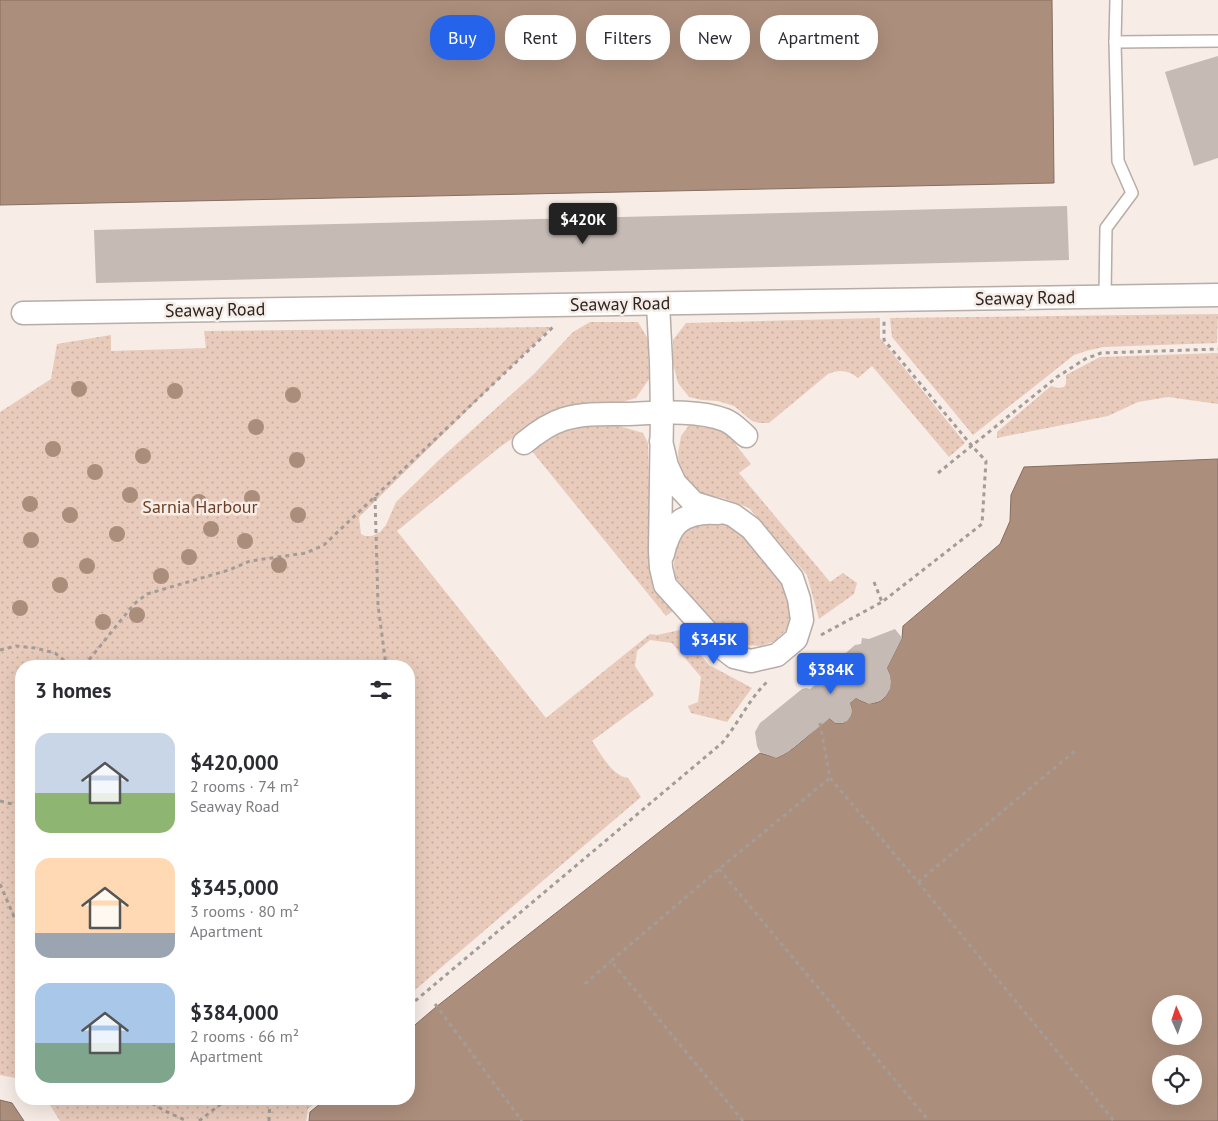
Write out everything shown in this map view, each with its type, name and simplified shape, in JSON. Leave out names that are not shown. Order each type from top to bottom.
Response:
[{"type":"street","name":"Seaway Road","points":[[23,314],[1218,294]]},
{"type":"street","points":[[658,304],[662,412],[661,440],[660,552],[665,585],[720,646],[734,656],[751,660],[777,655],[796,639],[802,620],[799,599],[792,578],[751,528],[733,514],[694,503],[675,483],[667,466],[661,440]]},
{"type":"street","points":[[524,443],[549,425],[572,418],[599,414],[662,412],[709,415],[726,420],[746,436]]},
{"type":"street","points":[[661,568],[669,536],[678,522],[694,515],[709,512],[733,514]]},
{"type":"lane","points":[[1105,296],[1106,228],[1132,193],[1118,161],[1115,42],[1116,0]]},
{"type":"lane","points":[[1115,42],[1218,41]]},
{"type":"path","points":[[818,641],[822,634],[882,602],[982,524],[986,461],[884,340],[885,300]]},
{"type":"path","points":[[89,660],[134,604],[147,594],[229,570],[250,561],[306,553],[324,545],[554,327]]},
{"type":"path","points":[[938,473],[1056,377],[1085,358],[1101,353],[1218,349]]},
{"type":"path","points":[[375,496],[378,605],[385,660]]},
{"type":"path","points":[[874,582],[882,602]]},
{"type":"path","points":[[0,650],[16,646],[36,648],[55,653],[64,660]]},
{"type":"path","points":[[415,1001],[722,743],[737,723],[749,702],[766,682],[774,679]]},
{"type":"path","points":[[820,723],[830,778],[1114,1121]]},
{"type":"path","points":[[918,882],[1076,750]]},
{"type":"path","points":[[585,984],[830,778]]},
{"type":"path","points":[[0,801],[15,805]]},
{"type":"path","points":[[720,869],[929,1121]]},
{"type":"path","points":[[0,884],[15,919]]},
{"type":"path","points":[[611,961],[743,1121]]},
{"type":"path","points":[[435,1004],[522,1121]]},
{"type":"path","points":[[155,1105],[187,1121]]},
{"type":"path","points":[[200,1121],[220,1105]]},
{"type":"path","points":[[269,1121],[270,1105]]},
{"type":"green space","points":[[1218,314],[1217,343],[1103,347],[1074,355],[973,435],[892,337],[890,318]]},
{"type":"green space","points":[[880,318],[880,338],[965,443],[949,457],[872,366],[858,378],[844,371],[828,374],[769,423],[752,421],[734,406],[718,401],[689,397],[678,383],[673,363],[673,340],[686,323]]},
{"type":"green space","name":"Sarnia Harbour","points":[[590,322],[638,322],[648,339],[649,379],[636,398],[622,402],[577,405],[543,417],[500,447],[397,531],[546,718],[650,634],[657,635],[680,630],[709,665],[752,688],[727,722],[691,713],[688,706],[698,702],[701,677],[672,643],[650,640],[637,651],[635,666],[654,695],[592,741],[607,764],[617,773],[628,778],[641,797],[415,990],[415,660],[15,660],[15,1078],[0,1075],[0,412],[51,379],[57,344],[111,335],[111,351],[206,348],[204,331],[552,327],[359,517],[361,534],[372,536],[380,532],[386,525],[396,502],[440,459],[534,374],[573,332]]},
{"type":"green space","points":[[1218,353],[1218,404],[1168,397],[1138,402],[1108,416],[997,438],[997,432],[1051,386],[1064,387],[1066,375],[1100,357]]},
{"type":"green space","points":[[710,422],[742,440],[736,445],[751,464],[739,473],[830,582],[843,573],[857,583],[854,594],[819,619],[807,575],[749,508],[723,498],[695,493],[680,471],[678,453],[681,436],[690,424]]},
{"type":"green space","points":[[609,423],[643,433],[648,443],[650,533],[677,608],[666,616],[531,450],[571,428]]},
{"type":"green space","points":[[701,520],[738,526],[784,581],[793,612],[787,629],[775,641],[761,646],[737,643],[729,638],[675,577],[676,543],[681,533]]},
{"type":"green space","points":[[50,1105],[313,1105],[308,1109],[306,1121],[60,1121]]},
{"type":"shaded area","points":[[0,0],[1052,0],[1054,183],[0,205]]},
{"type":"shaded area","points":[[1218,459],[1218,1121],[309,1121],[310,1112],[319,1105],[415,1105],[415,1025],[760,753],[777,758],[787,753],[829,718],[835,723],[844,723],[851,716],[850,703],[856,698],[867,703],[874,703],[885,697],[890,687],[887,668],[902,638],[903,626],[1000,544],[1010,521],[1011,495],[1024,467]]},
{"type":"shaded area","points":[[0,1100],[12,1103],[24,1121],[0,1121]]},
{"type":"building","points":[[1218,56],[1218,158],[1194,166],[1165,72]]},
{"type":"building","points":[[1067,206],[1069,260],[96,283],[94,230]]},
{"type":"building","points":[[895,629],[902,638],[887,668],[891,682],[886,696],[880,701],[869,704],[856,698],[850,703],[852,711],[847,721],[835,723],[830,718],[788,752],[776,758],[760,752],[755,732],[760,723],[802,689],[810,689],[826,676],[826,670],[855,645],[861,644],[862,638],[869,639]]}]
